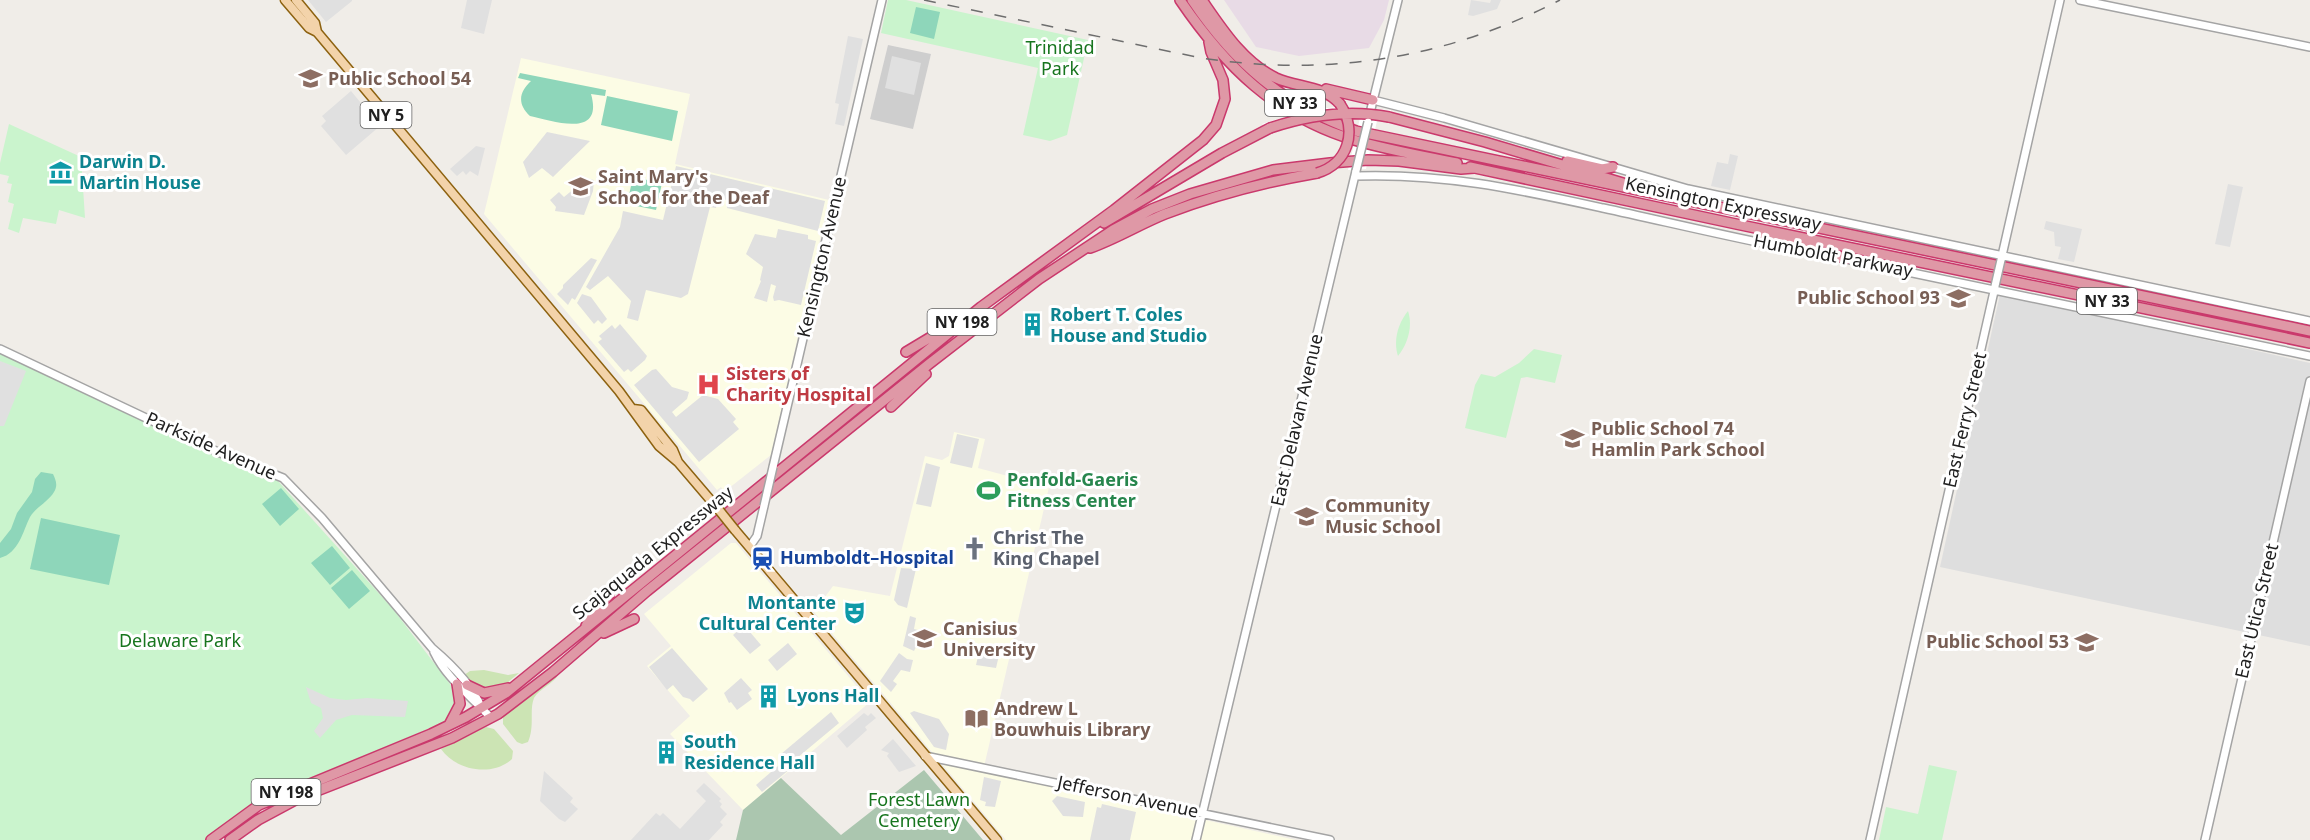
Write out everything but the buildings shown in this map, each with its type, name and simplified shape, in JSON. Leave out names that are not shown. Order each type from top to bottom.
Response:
[{"type":"highway","name":"Kensington Expressway","points":[[1180,0],[1209,42],[1239,73],[1263,93],[1312,124],[1372,145],[1736,224],[2310,343]]},
{"type":"highway","name":"Kensington Expressway","points":[[1192,0],[1220,39],[1254,74],[1287,99],[1329,121],[1376,136],[2310,332]]},
{"type":"highway","points":[[1202,0],[1232,41],[1262,70],[1279,79],[1373,100]]},
{"type":"highway","points":[[1081,234],[1196,146],[1216,125],[1223,108],[1225,89],[1221,70],[1211,52],[1209,42]]},
{"type":"highway","points":[[1083,251],[1147,221],[1209,198],[1267,182],[1317,173],[1337,162],[1347,148],[1350,126],[1340,104],[1332,96],[1317,89]]},
{"type":"highway","points":[[1081,234],[1090,232],[1222,153],[1270,128],[1297,120],[1334,114],[1389,117],[1506,148],[1626,184],[1639,191]]},
{"type":"highway","points":[[1506,148],[1602,169],[1613,167]]},
{"type":"highway","points":[[1083,251],[1097,239],[1171,201],[1219,184],[1273,170],[1330,162],[1368,160],[1399,161],[1461,169],[1474,168]]},
{"type":"highway","points":[[1736,224],[1793,245],[1846,258]]},
{"type":"highway","name":"Scajaquada Expressway","points":[[212,840],[259,805],[449,725],[482,709],[516,686],[981,307],[1081,234]]},
{"type":"highway","name":"Scajaquada Expressway","points":[[230,840],[258,820],[299,798],[452,738],[490,718],[553,672],[646,591],[1015,297],[1083,251]]},
{"type":"highway","points":[[906,352],[981,307]]},
{"type":"highway","points":[[891,407],[932,369],[941,357]]},
{"type":"highway","points":[[584,631],[590,618],[609,595]]},
{"type":"highway","points":[[596,636],[634,619]]},
{"type":"highway","points":[[449,725],[460,704],[462,684],[487,693],[516,686]]},
{"type":"main road","name":"NY 5","points":[[285,0],[309,28],[317,32],[633,409],[641,410],[673,450],[678,462],[997,840]]},
{"type":"main road","name":"NY 5","points":[[296,0],[315,23],[317,32]]},
{"type":"street","name":"Kensington Avenue","points":[[750,546],[757,536],[882,0]]},
{"type":"street","name":"East Delavan Avenue","points":[[1196,840],[1398,0]]},
{"type":"street","name":"East Ferry Street","points":[[1870,840],[2060,0]]},
{"type":"street","points":[[2080,0],[2310,47]]},
{"type":"street","name":"Humboldt Parkway","points":[[1373,100],[1444,118],[1688,189],[2001,258],[2310,321]]},
{"type":"street","name":"Humboldt Parkway","points":[[1355,174],[1425,176],[1475,182],[1995,288],[2310,356]]},
{"type":"street","name":"Parkside Avenue","points":[[0,349],[218,452],[283,478],[322,518],[432,648],[440,663],[478,699],[482,709],[490,718]]},
{"type":"street","name":"East Utica Street","points":[[2205,840],[2310,381]]},
{"type":"street","name":"Jefferson Avenue","points":[[926,756],[1330,840]]},
{"type":"shaded area","points":[[308,0],[352,0],[352,1],[326,22]]},
{"type":"shaded area","points":[[467,0],[492,0],[484,34],[461,28]]},
{"type":"shaded area","points":[[1224,0],[1389,0],[1384,20],[1369,48],[1299,56],[1256,47]]},
{"type":"shaded area","points":[[1471,0],[1490,3],[1491,0],[1501,0],[1497,9],[1473,16],[1468,15]]},
{"type":"shaded area","points":[[848,36],[863,39],[844,126],[835,124],[839,104],[835,103]]},
{"type":"shaded area","points":[[888,45],[931,54],[913,129],[870,119]]},
{"type":"shaded area","points":[[892,56],[921,63],[914,95],[885,88]]},
{"type":"shaded area","name":"Sisters of Charity Hospital","points":[[521,58],[690,94],[675,164],[829,200],[771,455],[724,492],[721,487],[717,490],[484,214]]},
{"type":"shaded area","points":[[351,91],[380,126],[346,155],[321,126],[326,121],[322,116]]},
{"type":"shaded area","points":[[547,132],[590,141],[553,177],[542,168],[529,178],[523,162]]},
{"type":"shaded area","points":[[476,146],[485,148],[478,176],[470,171],[466,175],[463,171],[457,176],[450,169]]},
{"type":"shaded area","points":[[1730,154],[1738,156],[1730,190],[1711,186],[1717,162],[1728,164]]},
{"type":"shaded area","points":[[676,166],[825,201],[818,231],[727,208],[727,200],[718,198],[716,208],[710,207],[688,294],[681,298],[646,290],[638,321],[627,318],[631,301],[608,276],[590,290],[586,287],[620,227],[623,211],[663,220]]},
{"type":"shaded area","points":[[581,178],[594,180],[593,191],[584,215],[555,211],[556,207],[550,200],[559,192],[564,197],[575,188],[573,185]]},
{"type":"shaded area","points":[[2228,184],[2243,187],[2230,247],[2215,244]]},
{"type":"shaded area","points":[[2046,221],[2082,229],[2074,262],[2058,259],[2061,247],[2055,246],[2054,232],[2044,229]]},
{"type":"shaded area","points":[[778,229],[808,235],[808,239],[816,241],[801,305],[774,301],[776,286],[771,284],[767,302],[754,298],[761,281],[763,267],[746,254],[755,234],[776,238]]},
{"type":"shaded area","points":[[591,258],[597,260],[575,300],[572,298],[568,305],[557,294],[563,285]]},
{"type":"shaded area","points":[[582,294],[591,297],[607,319],[602,324],[598,320],[594,324],[577,303]]},
{"type":"shaded area","points":[[2000,294],[2310,363],[2310,646],[1940,567]]},
{"type":"shaded area","points":[[620,324],[647,356],[631,372],[628,369],[624,372],[598,342],[602,339],[599,336],[612,325],[615,329]]},
{"type":"shaded area","points":[[0,361],[26,371],[4,426],[0,426]]},
{"type":"shaded area","points":[[656,369],[672,387],[689,392],[687,399],[672,412],[676,417],[703,395],[718,399],[736,419],[733,422],[739,429],[699,462],[634,385]]},
{"type":"shaded area","name":"Canisius University","points":[[954,432],[985,439],[978,468],[1049,487],[983,771],[1296,840],[1006,840],[814,612],[833,586],[890,596],[925,456],[942,460],[949,456]]},
{"type":"shaded area","points":[[957,434],[979,439],[972,468],[950,463]]},
{"type":"shaded area","points":[[926,463],[940,467],[931,507],[916,504]]},
{"type":"shaded area","points":[[731,543],[736,543],[870,702],[743,810],[670,734],[690,716],[647,666],[671,646],[644,614]]},
{"type":"shaded area","points":[[901,568],[916,569],[907,608],[898,605],[894,600]]},
{"type":"shaded area","points":[[910,616],[916,618],[914,629],[929,633],[925,649],[916,647],[914,651],[903,646]]},
{"type":"shaded area","points":[[744,625],[761,645],[750,654],[733,635]]},
{"type":"shaded area","points":[[788,643],[797,654],[777,671],[768,660]]},
{"type":"shaded area","points":[[988,644],[1001,647],[996,668],[976,665],[980,648],[986,650]]},
{"type":"shaded area","points":[[672,648],[708,689],[693,702],[683,697],[673,685],[667,690],[649,667]]},
{"type":"shaded area","points":[[899,653],[913,660],[910,672],[901,670],[893,681],[897,684],[891,692],[880,681]]},
{"type":"shaded area","points":[[741,678],[752,690],[748,693],[752,699],[737,710],[731,702],[729,703],[724,693]]},
{"type":"shaded area","points":[[306,687],[330,698],[408,701],[405,717],[352,715],[336,720],[320,738],[314,731],[323,718],[321,708],[311,703]]},
{"type":"shaded area","points":[[914,711],[939,719],[949,734],[946,750],[934,747],[910,713]]},
{"type":"shaded area","points":[[831,712],[839,723],[794,759],[792,762],[795,765],[762,792],[756,785],[785,760],[781,754]]},
{"type":"shaded area","points":[[864,713],[868,716],[871,713],[876,718],[865,727],[867,730],[847,748],[837,736]]},
{"type":"shaded area","points":[[893,739],[916,766],[899,772],[887,756],[889,753],[881,750]]},
{"type":"shaded area","points":[[544,771],[573,798],[570,802],[578,809],[565,822],[540,801]]},
{"type":"shaded area","points":[[984,777],[1001,781],[995,807],[985,806],[986,802],[980,800]]},
{"type":"shaded area","points":[[704,783],[721,799],[720,807],[727,814],[720,822],[723,825],[709,840],[631,840],[656,813],[660,816],[663,813],[680,829],[706,801],[696,791]]},
{"type":"shaded area","points":[[1057,796],[1085,802],[1083,817],[1063,816],[1052,801]]},
{"type":"shaded area","points":[[1102,804],[1136,812],[1130,840],[1090,840],[1097,807],[1101,808]]},
{"type":"green space","name":"Trinidad Park","points":[[888,0],[906,0],[1088,40],[1067,135],[1050,141],[1023,135],[1038,68],[881,33]]},
{"type":"green space","points":[[916,7],[940,12],[934,39],[910,33]]},
{"type":"green space","points":[[520,73],[606,90],[605,96],[591,94],[593,108],[590,117],[583,122],[563,123],[530,116],[521,103],[521,98],[524,89],[531,81],[518,78]]},
{"type":"green space","points":[[607,96],[678,111],[672,141],[601,125]]},
{"type":"green space","points":[[9,124],[81,157],[85,218],[59,210],[56,224],[23,218],[19,233],[8,229],[14,204],[8,202],[12,184],[7,183],[9,176],[0,174],[0,163]]},
{"type":"green space","points":[[633,177],[662,183],[656,210],[627,204]]},
{"type":"green space","points":[[1408,311],[1409,335],[1398,356],[1397,332]]},
{"type":"green space","points":[[1534,349],[1562,355],[1555,383],[1527,377],[1521,378],[1506,438],[1465,428],[1475,385],[1481,374],[1495,377],[1519,363]]},
{"type":"green space","name":"Delaware Park","points":[[0,353],[219,458],[278,481],[393,609],[456,692],[458,701],[449,720],[266,798],[208,840],[0,840]]},
{"type":"green space","points":[[41,472],[53,474],[56,483],[55,490],[30,517],[16,547],[0,558],[0,543],[11,529],[17,513],[32,492],[35,479]]},
{"type":"green space","points":[[281,488],[299,509],[280,526],[262,504]]},
{"type":"green space","points":[[41,518],[120,535],[109,585],[30,569]]},
{"type":"green space","points":[[332,546],[350,568],[330,585],[311,563]]},
{"type":"green space","points":[[352,570],[370,591],[349,609],[331,588]]},
{"type":"green space","points":[[484,670],[508,675],[519,673],[502,687],[492,691],[473,685],[464,675],[470,671]]},
{"type":"green space","points":[[558,675],[534,698],[528,742],[522,744],[517,742],[503,724],[503,717]]},
{"type":"green space","points":[[486,727],[494,729],[513,751],[512,759],[504,765],[485,770],[465,767],[441,749]]},
{"type":"green space","points":[[1929,765],[1957,771],[1942,840],[1879,840],[1886,807],[1918,814]]},
{"type":"green space","name":"Forest Lawn Cemetery","points":[[924,770],[983,840],[736,840],[743,810],[781,778],[841,835]]},
{"type":"pier","points":[[1343,99],[1348,107],[1391,110],[1388,121],[1367,119],[1377,121],[1366,169],[1348,170],[1360,118],[1353,118],[1354,140],[1347,158],[1334,171],[1317,178],[1317,170],[1322,169],[1343,149],[1345,118],[1303,123],[1275,131],[1262,124],[1308,110],[1338,107]]},
{"type":"railway","points":[[924,0],[1201,58],[1295,65],[1340,64],[1430,49],[1474,37],[1560,0]]},
{"type":"place","name":"Public School 54","points":[[310,79]]},
{"type":"place","name":"Darwin D. Martin House","points":[[61,172]]},
{"type":"place","name":"Saint Mary's School for the Deaf","points":[[580,187]]},
{"type":"place","name":"Public School 93","points":[[1958,298]]},
{"type":"place","name":"Robert T. Coles House and Studio","points":[[1032,325]]},
{"type":"place","name":"Sisters of Charity Hospital","points":[[708,384]]},
{"type":"place","name":"Public School 74 Hamlin Park School","points":[[1573,439]]},
{"type":"place","name":"Penfold-Gaeris Fitness Center","points":[[989,490]]},
{"type":"place","name":"Community Music School","points":[[1307,516]]},
{"type":"place","name":"Christ The King Chapel","points":[[975,548]]},
{"type":"place","name":"Humboldt–Hospital","points":[[762,558]]},
{"type":"place","name":"Montante Cultural Center","points":[[854,613]]},
{"type":"place","name":"Canisius University","points":[[925,639]]},
{"type":"place","name":"Public School 53","points":[[2087,642]]},
{"type":"place","name":"Lyons Hall","points":[[769,696]]},
{"type":"place","name":"Andrew L Bouwhuis Library","points":[[976,719]]},
{"type":"place","name":"South Residence Hall","points":[[666,752]]}]
